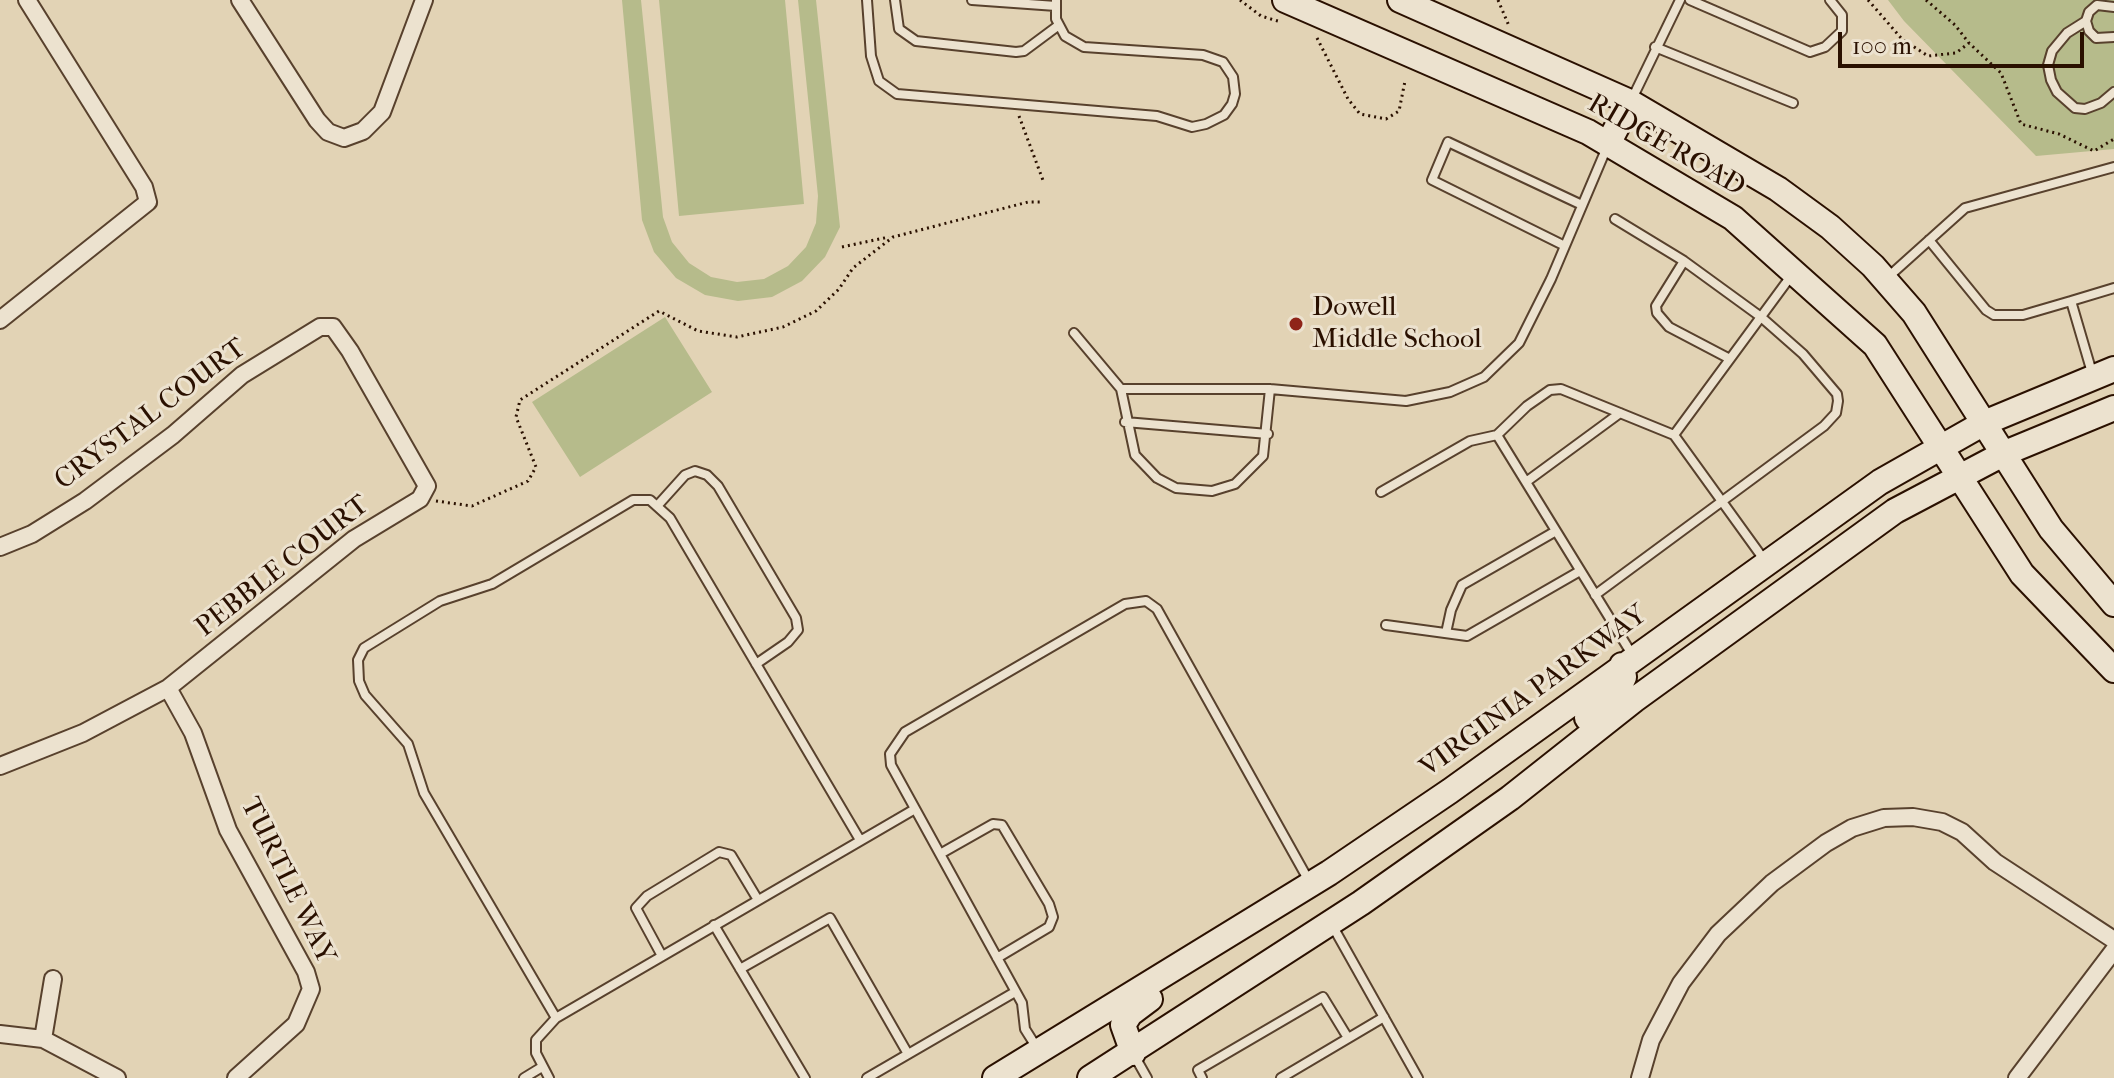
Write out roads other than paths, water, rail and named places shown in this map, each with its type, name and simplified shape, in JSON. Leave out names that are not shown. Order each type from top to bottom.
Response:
[{"type":"main road","name":"RIDGE ROAD","points":[[1400,0],[1630,102],[1778,189],[1830,227],[1885,280],[1922,325],[2051,529],[2114,604]]},
{"type":"main road","name":"RIDGE ROAD","points":[[1286,12],[1609,142],[1733,218],[1875,345],[2022,574],[2114,670]]},
{"type":"main road","points":[[1609,142],[1630,102]]},
{"type":"main road","name":"VIRGINIA PARKWAY","points":[[995,1078],[1311,885],[1450,791],[1880,482],[1984,423],[2103,372]]},
{"type":"main road","points":[[1090,1078],[1332,924],[1510,798],[1634,700],[1870,529],[1958,475],[2114,408]]},
{"type":"main road","points":[[1510,798],[1515,777],[1618,690],[1628,661]]},
{"type":"main road","points":[[1133,1053],[1123,1025],[1130,1014],[1198,968],[1211,947]]},
{"type":"street","points":[[0,320],[148,202],[144,187],[27,0]]},
{"type":"street","points":[[240,0],[317,120],[336,137],[353,136],[373,123],[382,112],[424,0]]},
{"type":"street","name":"PEBBLE COURT","points":[[0,766],[83,733],[168,688],[354,539],[420,499],[427,486],[359,365],[333,327]]},
{"type":"street","name":"CRYSTAL COURT","points":[[0,547],[32,534],[107,486],[242,375],[311,332],[333,327]]},
{"type":"street","name":"TURTLE WAY","points":[[168,688],[193,733],[228,830],[306,972],[311,989],[296,1024],[236,1078]]},
{"type":"street","points":[[1640,1078],[1651,1040],[1681,983],[1718,934],[1772,883],[1826,843],[1852,828],[1884,818],[1913,817],[1942,822],[1962,832],[1995,862],[2114,940]]},
{"type":"street","points":[[2017,1078],[2114,950]]},
{"type":"street","points":[[43,1039],[53,979]]},
{"type":"street","points":[[0,1034],[43,1039],[117,1078]]},
{"type":"lane","points":[[867,0],[871,56],[879,81],[897,94],[1157,116],[1192,127],[1224,115],[1232,104],[1235,94],[1233,77],[1223,62],[1191,53],[1084,47],[1065,36],[1059,25],[1056,3],[972,0]]},
{"type":"lane","points":[[895,0],[899,29],[916,41],[1016,52],[1024,51],[1059,25]]},
{"type":"lane","points":[[1630,102],[1680,0]]},
{"type":"lane","points":[[1690,0],[1810,52],[1825,47],[1842,31],[1842,15],[1830,0]]},
{"type":"lane","points":[[2114,7],[2097,5],[2089,12],[2086,21],[2067,33],[2052,51],[2048,65],[2057,92],[2075,108],[2085,109],[2101,103],[2114,92]]},
{"type":"lane","points":[[2086,21],[2096,38],[2114,37]]},
{"type":"lane","points":[[1655,47],[1793,103]]},
{"type":"lane","points":[[1565,246],[1432,180],[1448,142],[1582,205]]},
{"type":"lane","points":[[1121,389],[1270,389],[1406,401],[1450,392],[1484,377],[1519,343],[1609,142]]},
{"type":"lane","points":[[1885,280],[1965,208],[2114,167]]},
{"type":"lane","points":[[1595,595],[1721,499],[1824,426],[1836,413],[1837,394],[1829,383],[1761,317],[1684,261],[1615,219]]},
{"type":"lane","points":[[1929,240],[1994,315],[2023,315],[2114,288]]},
{"type":"lane","points":[[1684,261],[1656,306],[1657,313],[1669,327],[1730,359]]},
{"type":"lane","points":[[1674,435],[1794,272]]},
{"type":"lane","points":[[2071,301],[2103,372]]},
{"type":"lane","points":[[1074,333],[1121,389],[1125,422],[1135,455],[1157,478],[1176,488],[1204,491],[1223,488],[1244,479],[1263,456],[1268,434],[1270,389]]},
{"type":"lane","points":[[1381,492],[1470,441],[1497,435],[1550,390],[1561,389],[1674,435],[1766,561]]},
{"type":"lane","points":[[1526,482],[1620,413]]},
{"type":"lane","points":[[1125,422],[1268,434]]},
{"type":"lane","points":[[1497,435],[1595,595],[1628,661]]},
{"type":"lane","points":[[658,505],[685,475],[695,471],[707,475],[718,486],[796,618],[798,630],[788,642],[756,664]]},
{"type":"lane","points":[[556,1018],[424,793],[408,744],[365,695],[359,681],[358,660],[369,644],[440,601],[501,579],[633,500],[650,500],[670,518],[860,840]]},
{"type":"lane","points":[[1446,633],[1451,610],[1462,585],[1556,531]]},
{"type":"lane","points":[[1386,625],[1472,635],[1580,571]]},
{"type":"lane","points":[[1039,1052],[1025,1029],[1022,1003],[890,760],[896,740],[905,732],[1125,604],[1146,601],[1157,609],[1311,885]]},
{"type":"lane","points":[[549,1078],[536,1053],[536,1040],[556,1018],[915,809]]},
{"type":"lane","points":[[940,854],[993,824],[1002,825],[1049,904],[1053,917],[1049,927],[997,958]]},
{"type":"lane","points":[[662,956],[636,908],[647,896],[719,852],[731,855],[758,900]]},
{"type":"lane","points":[[740,969],[830,918],[908,1054]]},
{"type":"lane","points":[[1332,924],[1418,1078]]},
{"type":"lane","points":[[714,925],[801,1077]]},
{"type":"lane","points":[[867,1078],[1015,992]]},
{"type":"lane","points":[[1202,1078],[1198,1070],[1323,997],[1348,1038]]},
{"type":"lane","points":[[1281,1078],[1384,1017]]},
{"type":"lane","points":[[1133,1053],[1147,1078]]},
{"type":"lane","points":[[524,1078],[542,1067]]},
{"type":"place","name":"Dowell Middle School","points":[[1296,324]]}]
